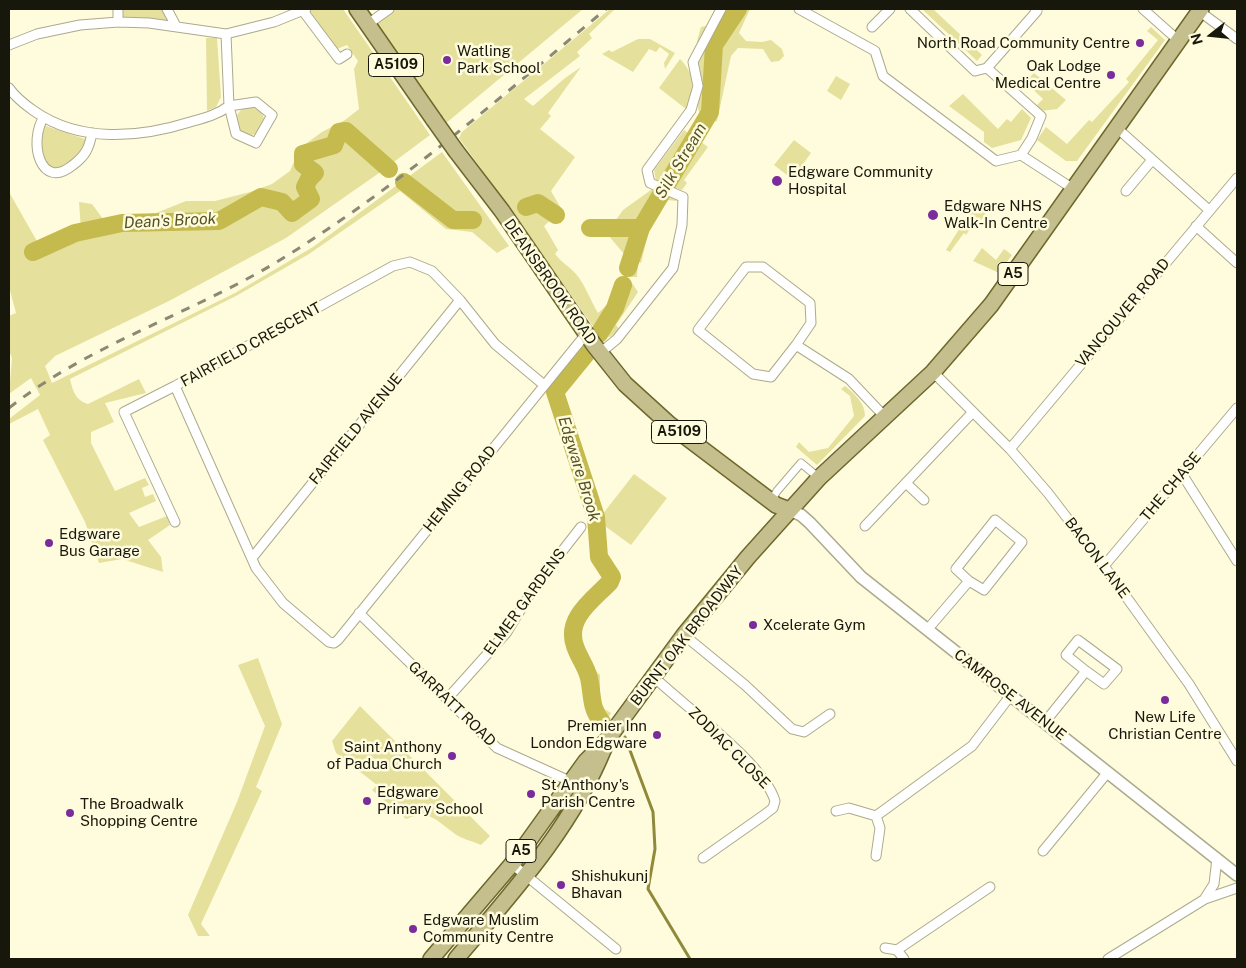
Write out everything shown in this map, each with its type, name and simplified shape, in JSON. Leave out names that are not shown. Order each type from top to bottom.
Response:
[{"type":"main road","name":"DEANSBROOK ROAD","points":[[357,9],[456,151],[507,218],[586,334],[625,384],[669,424],[771,501],[789,510]]},
{"type":"main road","name":"A5","points":[[789,510],[819,478],[933,372],[997,297],[1075,190],[1200,10]]},
{"type":"main road","name":"BURNT OAK BROADWAY","points":[[607,740],[684,635],[789,510]]},
{"type":"main road","name":"A5","points":[[431,959],[512,864],[586,761],[607,740]]},
{"type":"main road","name":"A5","points":[[456,959],[525,876],[560,830],[584,789],[607,740]]},
{"type":"street","points":[[118,9],[118,22]]},
{"type":"street","points":[[167,9],[176,26]]},
{"type":"street","points":[[368,24],[389,9]]},
{"type":"street","points":[[600,353],[617,340],[673,268],[682,225],[683,196],[650,183],[647,170],[691,110],[698,86],[692,62],[721,9]]},
{"type":"street","points":[[799,9],[875,51],[884,76],[996,161],[1021,155],[1032,138],[1041,116],[987,68]]},
{"type":"street","points":[[872,27],[890,9]]},
{"type":"street","points":[[910,9],[975,71],[987,68],[1036,9]]},
{"type":"street","points":[[1143,9],[1179,41]]},
{"type":"street","points":[[9,45],[37,34],[80,24],[118,22],[176,26],[226,34],[274,22],[305,10],[338,59],[347,54]]},
{"type":"street","points":[[1200,10],[1237,39]]},
{"type":"street","points":[[9,88],[15,97],[44,118],[92,134],[120,136],[167,130],[220,113],[229,106],[256,102],[272,115],[256,143],[236,134],[229,106],[226,34]]},
{"type":"street","points":[[44,118],[37,128],[36,146],[43,166],[57,174],[66,171],[86,155],[92,134]]},
{"type":"street","points":[[1118,129],[1209,210]]},
{"type":"street","points":[[1021,155],[1075,190]]},
{"type":"street","points":[[1126,191],[1152,160]]},
{"type":"street","name":"VANCOUVER ROAD","points":[[1010,449],[1237,178]]},
{"type":"street","points":[[1196,226],[1237,263]]},
{"type":"street","name":"FAIRFIELD CRESCENT","points":[[334,643],[329,642],[283,603],[256,568],[175,386],[393,266],[410,262],[432,271],[460,300],[495,344],[544,385]]},
{"type":"street","points":[[746,267],[763,267],[810,303],[811,323],[796,344],[771,377],[753,374],[698,330],[746,267]]},
{"type":"street","name":"FAIRFIELD AVENUE","points":[[252,558],[460,300]]},
{"type":"street","name":"HEMING ROAD","points":[[334,643],[586,334]]},
{"type":"street","points":[[796,344],[849,379],[885,417]]},
{"type":"street","name":"BACON LANE","points":[[933,372],[1010,449],[1048,492],[1189,684],[1237,761]]},
{"type":"street","points":[[175,386],[124,412],[175,522]]},
{"type":"street","name":"THE CHASE","points":[[1104,566],[1237,408]]},
{"type":"street","points":[[865,526],[972,412]]},
{"type":"street","points":[[771,501],[801,463],[819,478]]},
{"type":"street","points":[[1182,474],[1237,561]]},
{"type":"street","points":[[906,483],[924,500]]},
{"type":"street","name":"CAMROSE AVENUE","points":[[789,510],[810,523],[860,577],[1237,875]]},
{"type":"street","points":[[995,520],[1022,542],[984,590],[969,581],[956,569],[995,520]]},
{"type":"street","name":"ELMER GARDENS","points":[[448,699],[507,632],[535,586],[582,526]]},
{"type":"street","points":[[927,630],[969,581]]},
{"type":"street","name":"GARRATT ROAD","points":[[359,614],[497,748],[571,781],[584,789]]},
{"type":"street","points":[[684,635],[745,685],[792,729],[804,732],[830,714]]},
{"type":"street","points":[[1078,640],[1117,669],[1104,684],[1086,671],[1066,655],[1078,640]]},
{"type":"street","points":[[1045,722],[1086,671]]},
{"type":"street","name":"ZODIAC CLOSE","points":[[654,677],[709,725],[766,782],[775,801],[768,811],[703,858]]},
{"type":"street","points":[[876,816],[972,746],[1011,695]]},
{"type":"street","points":[[1043,851],[1108,772]]},
{"type":"street","points":[[836,811],[849,808],[876,816]]},
{"type":"street","points":[[876,816],[880,828],[876,856]]},
{"type":"street","points":[[1205,898],[1214,884],[1217,858]]},
{"type":"street","points":[[512,864],[616,949]]},
{"type":"street","points":[[897,950],[990,887]]},
{"type":"street","points":[[1108,959],[1205,898],[1237,888]]},
{"type":"street","points":[[885,948],[897,950],[904,959]]},
{"type":"shaded area","points":[[123,9],[164,9],[171,21],[122,17]]},
{"type":"shaded area","points":[[313,9],[343,9],[430,135],[286,238],[169,301],[55,356],[45,366],[52,383],[235,293],[313,247],[442,152],[509,246],[497,253],[472,232],[446,229],[400,191],[309,254],[236,296],[70,379],[77,397],[88,404],[139,379],[146,393],[105,403],[114,422],[91,432],[91,443],[115,491],[145,478],[149,485],[142,488],[145,497],[153,494],[156,501],[129,513],[139,527],[167,516],[170,525],[148,540],[161,557],[163,572],[122,559],[99,563],[85,522],[43,440],[50,435],[38,409],[9,424],[9,419],[40,395],[31,378],[9,394],[12,358],[9,351],[9,316],[16,313],[9,287],[9,192],[38,243],[81,230],[79,202],[92,204],[103,219],[156,213],[186,201],[215,201],[272,184],[290,171],[300,148],[359,109],[354,69],[358,61],[347,45],[337,49],[310,11]]},
{"type":"shaded area","points":[[389,9],[583,9],[439,129],[368,24]]},
{"type":"shaded area","points":[[610,9],[615,9],[589,34],[592,38],[577,52],[580,56],[524,99],[533,106],[565,78],[581,67],[548,113],[551,116],[540,129],[575,157],[551,191],[562,210],[544,226],[558,250],[555,254],[574,271],[598,313],[615,298],[619,284],[632,283],[638,292],[616,325],[620,330],[610,337],[600,336],[459,138],[462,132]]},
{"type":"shaded area","points":[[719,9],[750,9],[739,33],[746,41],[762,42],[771,40],[782,49],[784,56],[779,61],[771,62],[763,49],[738,48],[731,56],[717,121],[713,122],[699,112],[698,108],[697,41],[701,27],[710,25]]},
{"type":"shaded area","points":[[922,9],[933,9],[982,55],[977,61]]},
{"type":"shaded area","points":[[1151,27],[1165,40],[1077,161],[1066,161],[1037,140],[1046,127],[1067,144],[1089,120],[1092,122],[1129,82],[1126,79],[1158,40],[1147,31]]},
{"type":"shaded area","points":[[206,38],[217,38],[221,97],[216,107],[207,111]]},
{"type":"shaded area","points":[[638,39],[650,39],[675,53],[665,69],[664,63],[669,54],[660,47],[656,52],[649,49],[633,72],[602,54],[609,50],[612,52]]},
{"type":"shaded area","points":[[680,59],[689,71],[692,83],[691,95],[686,109],[659,88]]},
{"type":"shaded area","points":[[1034,73],[1066,100],[1057,109],[1041,111],[1036,106],[1043,99],[1025,82]]},
{"type":"shaded area","points":[[836,76],[850,84],[841,100],[827,91]]},
{"type":"shaded area","points":[[963,94],[998,129],[1007,119],[1011,122],[1022,109],[1031,118],[1021,140],[992,148],[984,142],[984,132],[949,106]]},
{"type":"shaded area","points":[[250,107],[260,111],[264,121],[260,131],[250,135],[240,131],[236,121],[240,111]]},
{"type":"shaded area","points":[[43,125],[88,140],[82,155],[57,171],[47,166],[39,139]]},
{"type":"shaded area","points":[[684,130],[708,147],[684,180],[687,183],[682,190],[656,181],[654,170]]},
{"type":"shaded area","points":[[794,140],[811,153],[792,179],[774,165]]},
{"type":"shaded area","points":[[655,187],[669,193],[678,201],[666,200],[657,218],[652,218],[641,263],[638,262],[637,277],[630,277],[622,264],[624,254],[608,235],[586,230],[588,226],[599,223],[613,224],[623,210]]},
{"type":"shaded area","points":[[975,204],[987,211],[980,222],[976,220],[966,235],[964,233],[950,252],[946,250]]},
{"type":"shaded area","points":[[982,248],[996,260],[1004,249],[1012,255],[999,273],[973,261]]},
{"type":"shaded area","points":[[845,386],[861,403],[865,416],[817,465],[796,447],[799,442],[809,452],[828,448],[854,416],[850,396],[841,389]]},
{"type":"shaded area","points":[[553,387],[598,520],[634,474],[667,498],[631,545],[598,521],[604,554],[615,573],[616,582],[579,627],[586,659],[600,675],[600,689],[595,695],[598,705],[611,713],[601,728],[595,719],[581,669],[572,653],[569,626],[610,577],[597,563],[586,493],[569,457],[551,390]]},
{"type":"shaded area","points":[[258,658],[282,724],[256,787],[262,791],[201,924],[210,936],[198,936],[188,915],[237,802],[265,726],[238,665]]},
{"type":"shaded area","points":[[360,706],[490,836],[481,845],[458,836],[437,820],[427,816],[414,816],[406,819],[372,790],[377,785],[336,753],[332,741]]},
{"type":"waterway","name":"Silk Stream","points":[[628,268],[641,228],[710,112],[714,45],[738,9]]},
{"type":"waterway","name":"Dean's Brook","points":[[33,252],[75,233],[122,223],[219,221],[261,197],[282,202],[292,213],[311,199],[305,187],[315,173],[303,164],[303,154],[334,145],[339,132],[346,131],[389,169]]},
{"type":"waterway","name":"Dean's Brook","points":[[404,182],[453,220],[473,220]]},
{"type":"waterway","name":"Dean's Brook","points":[[526,207],[538,203],[556,215]]},
{"type":"waterway","name":"Dean's Brook","points":[[590,228],[641,228]]},
{"type":"waterway","name":"Edgware Brook","points":[[599,334],[615,308],[623,285]]},
{"type":"waterway","name":"Edgware Brook","points":[[586,354],[555,392],[596,517],[599,557],[612,577],[610,582],[582,610],[577,618],[573,636],[575,646],[589,678],[595,712],[602,722]]},
{"type":"waterway","name":"Edgware Brook","points":[[625,737],[653,812],[655,849],[648,889],[690,959]]},
{"type":"railway","points":[[9,408],[41,385],[74,365],[246,279],[323,232],[366,203],[448,140],[606,9]]},
{"type":"place","name":"North Road Community Centre","points":[[1140,43]]},
{"type":"place","name":"Watling Park School","points":[[447,60]]},
{"type":"place","name":"Oak Lodge Medical Centre","points":[[1111,75]]},
{"type":"place","name":"Edgware Community Hospital","points":[[777,181]]},
{"type":"place","name":"Edgware NHS Walk-In Centre","points":[[933,215]]},
{"type":"place","name":"Edgware Bus Garage","points":[[49,543]]},
{"type":"place","name":"Xcelerate Gym","points":[[753,625]]},
{"type":"place","name":"New Life Christian Centre","points":[[1165,700]]},
{"type":"place","name":"Premier Inn London Edgware","points":[[657,735]]},
{"type":"place","name":"Saint Anthony of Padua Church","points":[[452,756]]},
{"type":"place","name":"St Anthony's Parish Centre","points":[[531,794]]},
{"type":"place","name":"Edgware Primary School","points":[[367,801]]},
{"type":"place","name":"The Broadwalk Shopping Centre","points":[[70,813]]},
{"type":"place","name":"Shishukunj Bhavan","points":[[561,885]]},
{"type":"place","name":"Edgware Muslim Community Centre","points":[[413,929]]}]
